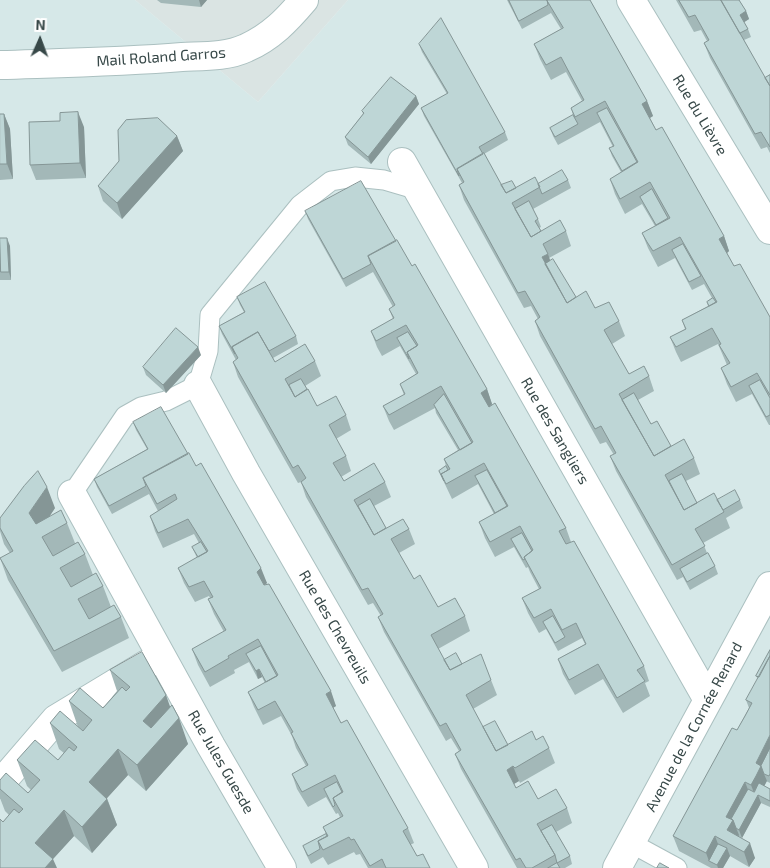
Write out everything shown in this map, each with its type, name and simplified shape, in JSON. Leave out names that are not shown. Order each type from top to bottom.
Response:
[{"type":"street","name":"Mail Roland Garros","points":[[0,65],[164,59],[222,54],[245,49],[264,39],[282,26],[304,0]]},
{"type":"street","name":"Rue du Lièvre","points":[[631,0],[770,230]]},
{"type":"street","name":"Rue des Sangliers","points":[[402,162],[708,700]]},
{"type":"street","name":"Rue des Chevreuils","points":[[198,385],[251,481],[474,868]]},
{"type":"street","name":"Rue Jules Guesde","points":[[72,494],[282,868]]},
{"type":"street","name":"Avenue de la Cornée Renard","points":[[617,868],[770,586]]},
{"type":"street","points":[[0,784],[56,719],[162,656]]},
{"type":"lane","points":[[72,494],[124,416],[141,407],[166,402],[198,385],[208,350],[210,316],[300,205],[331,181],[355,177],[384,180],[418,190]]},
{"type":"lane","points":[[631,843],[677,868]]},
{"type":"shaded area","points":[[0,0],[135,0],[258,102],[348,0],[770,0],[770,868],[0,868]]},
{"type":"shaded area","points":[[135,0],[348,0],[258,102]]},
{"type":"building","points":[[509,0],[547,0],[548,5],[519,21]]},
{"type":"building","points":[[547,0],[590,0],[647,101],[642,104],[656,130],[662,127],[724,236],[719,239],[734,266],[740,264],[770,317],[770,395],[757,373],[731,387],[721,368],[730,363],[719,345],[721,344],[712,328],[676,347],[670,337],[686,329],[682,320],[717,302],[680,237],[653,251],[647,242],[642,233],[670,218],[650,182],[620,199],[610,179],[638,162],[605,101],[575,117],[571,108],[584,100],[561,57],[546,65],[534,44],[563,28]]},
{"type":"building","points":[[679,0],[721,0],[770,86],[770,147],[761,132],[755,134],[704,43],[709,40],[695,15],[689,17]]},
{"type":"building","points":[[721,0],[739,0],[746,11],[740,15],[748,29],[740,33]]},
{"type":"building","points":[[441,18],[505,132],[479,147],[483,154],[457,169],[459,176],[421,108],[448,93],[419,44]]},
{"type":"building","points":[[770,75],[770,86],[765,78]]},
{"type":"building","points":[[391,77],[416,96],[368,157],[345,137],[364,113],[362,111]]},
{"type":"building","points":[[607,108],[637,162],[622,171],[609,148],[614,146],[597,113]]},
{"type":"building","points":[[78,112],[80,163],[30,165],[29,122],[60,121],[60,113]]},
{"type":"building","points":[[0,114],[4,114],[7,164],[0,164]]},
{"type":"building","points":[[573,115],[578,124],[555,137],[550,128]]},
{"type":"building","points":[[158,118],[177,136],[117,203],[98,186],[119,161],[118,130],[126,120]]},
{"type":"building","points":[[484,153],[506,193],[535,177],[540,187],[512,203],[531,237],[560,220],[566,231],[543,244],[548,254],[542,257],[567,303],[586,291],[595,308],[609,302],[619,321],[604,330],[629,374],[644,366],[649,376],[619,394],[654,456],[684,439],[694,458],[665,475],[684,510],[714,493],[724,512],[695,529],[705,546],[672,565],[610,456],[616,453],[601,426],[595,429],[535,321],[540,317],[525,291],[518,293],[459,185],[464,182],[457,169]]},
{"type":"building","points":[[562,170],[568,180],[542,194],[538,184]]},
{"type":"building","points":[[361,181],[396,241],[368,256],[371,264],[343,279],[305,211]]},
{"type":"building","points":[[512,181],[516,188],[506,193],[501,185]]},
{"type":"building","points":[[652,189],[668,218],[656,225],[640,197]]},
{"type":"building","points":[[529,201],[538,219],[535,221],[541,231],[531,237],[515,209]]},
{"type":"building","points":[[0,238],[7,238],[9,272],[1,272]]},
{"type":"building","points":[[397,240],[412,266],[415,264],[487,389],[481,393],[489,407],[495,403],[566,528],[559,531],[566,544],[574,541],[644,666],[637,670],[645,681],[617,698],[598,664],[569,680],[558,659],[586,644],[576,623],[562,630],[551,609],[534,618],[522,598],[541,588],[524,557],[533,550],[520,526],[490,542],[479,522],[508,506],[484,463],[446,484],[441,474],[450,469],[444,459],[473,442],[441,386],[389,415],[383,406],[405,394],[400,384],[418,373],[407,352],[418,345],[406,325],[376,341],[371,331],[394,318],[389,309],[395,305],[368,256]]},
{"type":"building","points":[[683,244],[701,276],[689,282],[672,250]]},
{"type":"building","points":[[553,259],[576,297],[567,303],[545,264]]},
{"type":"building","points":[[265,282],[296,336],[269,351],[258,332],[232,347],[235,354],[219,326],[245,312],[237,297]]},
{"type":"building","points":[[713,298],[716,302],[709,306],[707,302]]},
{"type":"building","points":[[176,328],[198,347],[163,385],[143,367]]},
{"type":"building","points":[[258,332],[275,362],[305,344],[315,361],[285,379],[295,397],[308,389],[317,406],[336,396],[346,415],[329,425],[346,456],[333,463],[344,481],[374,463],[385,482],[354,500],[374,535],[403,519],[409,529],[391,539],[414,579],[420,575],[438,607],[455,598],[465,616],[431,635],[450,670],[481,654],[491,680],[466,695],[496,751],[532,731],[536,740],[543,736],[549,748],[515,768],[513,766],[507,770],[516,788],[528,781],[538,799],[556,789],[567,808],[537,824],[555,855],[532,868],[526,868],[520,858],[516,860],[455,754],[461,750],[446,723],[440,726],[378,617],[383,614],[368,588],[362,590],[301,482],[306,478],[298,465],[293,468],[233,362],[238,358],[232,347]]},
{"type":"building","points":[[408,332],[417,346],[407,352],[409,359],[397,338]]},
{"type":"building","points":[[301,379],[307,389],[295,397],[289,385]]},
{"type":"building","points":[[760,380],[770,398],[770,415],[766,417],[749,386]]},
{"type":"building","points":[[634,393],[651,424],[657,421],[671,446],[654,456],[622,400]]},
{"type":"building","points":[[444,394],[472,443],[460,450],[434,405]]},
{"type":"building","points":[[161,407],[188,454],[143,478],[146,486],[109,506],[94,479],[148,449],[133,422]]},
{"type":"building","points":[[189,453],[196,466],[201,463],[261,568],[257,572],[264,585],[269,584],[331,691],[326,694],[341,723],[347,720],[408,828],[403,831],[417,856],[423,854],[430,868],[386,868],[382,859],[370,866],[354,839],[351,840],[349,837],[323,850],[318,841],[328,836],[323,827],[343,816],[333,798],[343,792],[335,775],[302,792],[292,774],[308,765],[291,733],[293,732],[275,701],[258,710],[248,692],[278,675],[258,639],[205,672],[192,649],[226,630],[208,599],[213,597],[204,581],[189,587],[178,568],[208,551],[188,519],[158,533],[150,516],[177,499],[175,494],[157,504],[143,478]]},
{"type":"building","points":[[446,466],[448,470],[441,474],[444,481],[439,471]]},
{"type":"building","points":[[487,470],[507,506],[495,513],[475,476]]},
{"type":"building","points":[[38,471],[47,487],[29,513],[36,524],[61,510],[67,523],[42,537],[53,556],[78,542],[85,554],[60,568],[71,587],[96,573],[103,586],[78,599],[89,619],[114,605],[121,617],[54,651],[0,558],[13,551],[0,528],[0,518]]},
{"type":"building","points":[[682,474],[697,503],[684,510],[669,481]]},
{"type":"building","points":[[735,490],[740,500],[723,510],[717,500]]},
{"type":"building","points":[[370,499],[386,528],[374,535],[358,506]]},
{"type":"building","points":[[522,533],[532,551],[523,560],[511,539]]},
{"type":"building","points":[[201,542],[207,552],[198,557],[192,547]]},
{"type":"building","points":[[708,553],[715,566],[687,582],[680,569]]},
{"type":"building","points":[[553,616],[565,637],[555,643],[543,622]]},
{"type":"building","points":[[261,646],[277,676],[266,682],[259,669],[256,671],[246,654]]},
{"type":"building","points":[[770,650],[770,656],[759,677],[756,676]]},
{"type":"building","points":[[142,652],[166,695],[143,721],[151,728],[172,705],[179,718],[137,765],[118,749],[89,782],[107,799],[82,827],[64,810],[35,843],[53,859],[45,868],[0,868],[0,819],[3,822],[14,809],[19,813],[23,809],[0,789],[0,780],[6,773],[28,793],[40,780],[17,760],[35,740],[58,760],[69,747],[74,751],[77,747],[50,723],[60,711],[83,731],[92,720],[69,701],[80,688],[103,708],[122,687],[126,691],[130,687],[110,670]]},
{"type":"building","points":[[456,653],[462,664],[450,670],[444,660]]},
{"type":"building","points":[[770,656],[770,735],[756,763],[761,766],[756,776],[751,785],[745,782],[726,817],[733,820],[727,830],[750,843],[744,852],[715,836],[706,853],[673,836],[732,728],[737,730],[745,716],[752,703],[746,700]]},
{"type":"building","points":[[495,721],[508,745],[496,751],[483,727]]},
{"type":"building","points":[[770,748],[769,776],[764,774],[761,766]]},
{"type":"building","points":[[337,782],[342,792],[333,798],[335,805],[333,807],[324,789]]},
{"type":"building","points":[[759,783],[770,789],[770,801],[758,795],[739,830],[731,819],[748,789],[754,792]]},
{"type":"building","points":[[552,825],[570,856],[557,863],[555,855],[541,831]]},
{"type":"building","points":[[326,834],[327,836],[318,841],[320,849],[308,856],[303,846]]},
{"type":"building","points":[[718,844],[727,848],[717,865],[709,861]]},
{"type":"building","points":[[557,863],[560,868],[548,868]]},
{"type":"building","points":[[660,863],[669,868],[657,868]]}]
